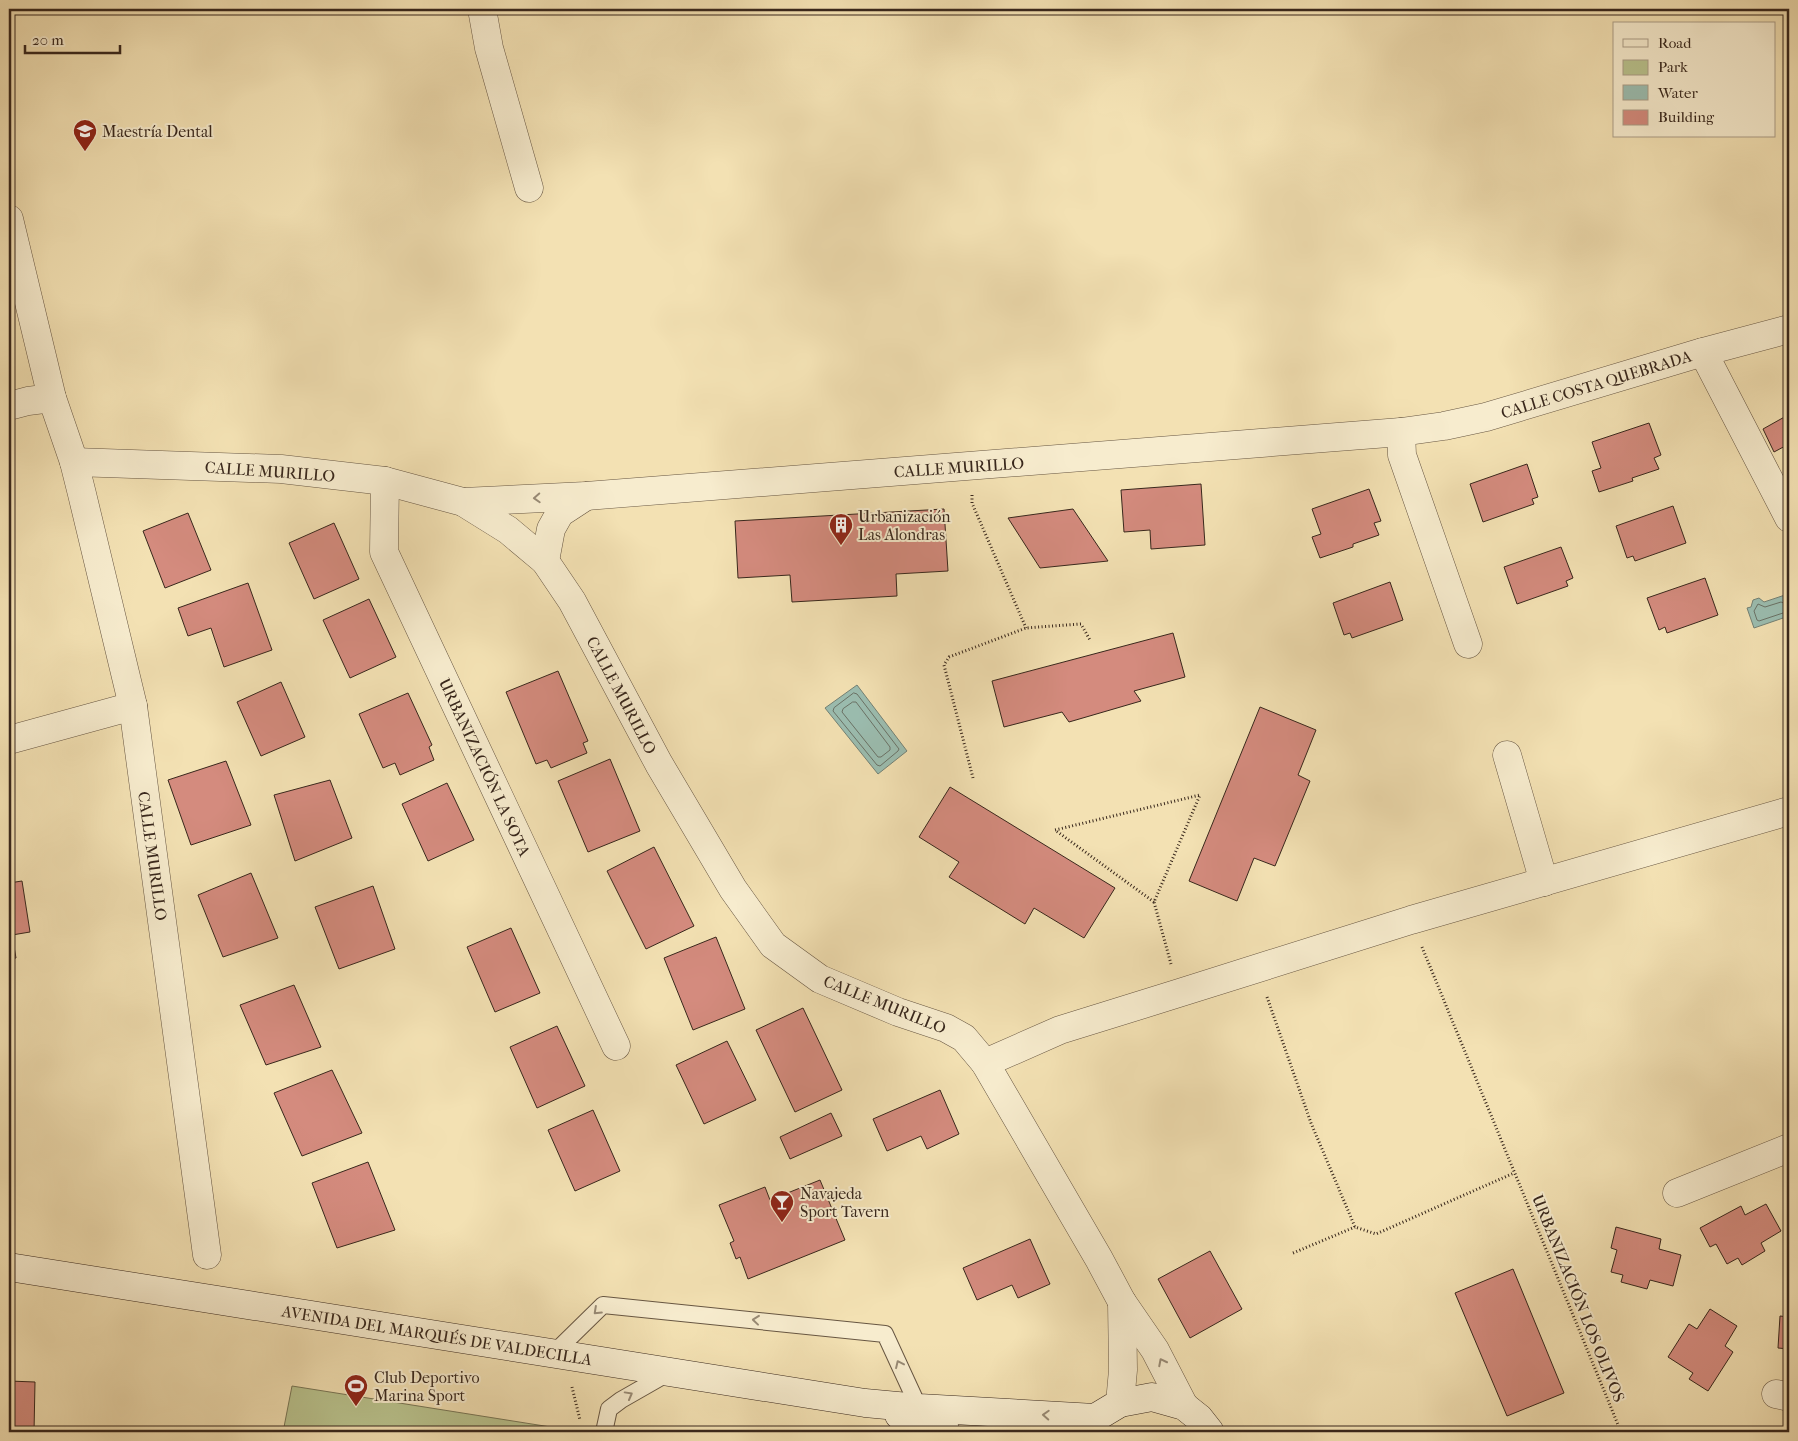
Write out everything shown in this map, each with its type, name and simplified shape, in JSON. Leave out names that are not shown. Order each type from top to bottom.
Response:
[{"type":"street","points":[[482,9],[489,48],[529,188]]},
{"type":"street","name":"CALLE MURILLO","points":[[9,220],[52,398],[74,462],[133,706],[207,1255]]},
{"type":"street","name":"CALLE COSTA QUEBRADA","points":[[1242,445],[1400,432],[1486,418],[1703,352],[1789,329]]},
{"type":"street","points":[[1703,352],[1789,518]]},
{"type":"street","points":[[9,406],[52,398]]},
{"type":"street","points":[[1400,432],[1402,455],[1468,644]]},
{"type":"street","name":"CALLE MURILLO","points":[[463,502],[586,496],[1242,445]]},
{"type":"street","name":"CALLE MURILLO","points":[[74,462],[281,469],[385,481],[463,502],[508,530],[545,561],[572,601],[659,764],[733,889],[773,945],[820,979],[898,1012],[946,1028],[964,1038],[986,1063],[1122,1302],[1155,1350],[1184,1406]]},
{"type":"street","name":"URBANIZACIÓN LA SOTA","points":[[385,481],[384,552],[616,1046]]},
{"type":"street","name":"CALLE MURILLO","points":[[545,561],[551,529],[560,513],[586,496]]},
{"type":"street","points":[[9,740],[133,706]]},
{"type":"street","points":[[1507,755],[1544,882]]},
{"type":"street","points":[[986,1063],[1060,1030],[1411,920],[1789,811]]},
{"type":"street","points":[[1677,1193],[1789,1148]]},
{"type":"street","name":"AVENIDA DEL MARQUÉS DE VALDECILLA","points":[[9,1267],[864,1403],[1088,1425]]},
{"type":"street","points":[[1120,1403],[1123,1370],[1122,1302]]},
{"type":"street","points":[[1088,1425],[1120,1403],[1152,1397],[1184,1406],[1210,1432]]},
{"type":"street","name":"AVENIDA DEL MARQUÉS DE VALDECILLA","points":[[864,1403],[946,1432]]},
{"type":"lane","points":[[558,1355],[603,1305],[885,1334],[919,1408]]},
{"type":"lane","points":[[604,1432],[609,1409],[621,1400],[672,1371]]},
{"type":"path","points":[[971,466],[972,503],[1026,628]]},
{"type":"path","points":[[973,778],[944,665],[949,657],[1026,628],[1082,624],[1090,640]]},
{"type":"path","points":[[1154,902],[1200,796],[1055,830],[1154,902],[1179,993]]},
{"type":"path","name":"URBANIZACIÓN LOS OLIVOS","points":[[1411,920],[1621,1432]]},
{"type":"path","points":[[1258,968],[1281,1041],[1311,1123],[1355,1227]]},
{"type":"path","points":[[1293,1253],[1355,1227],[1376,1234],[1514,1174]]},
{"type":"path","points":[[558,1355],[582,1429]]},
{"type":"green space","name":"Club Deportivo Marina Sport","points":[[292,1386],[557,1428],[558,1432],[265,1432],[284,1427]]},
{"type":"water","points":[[1785,595],[1789,606],[1789,616],[1754,628],[1747,608],[1751,607],[1753,600],[1759,598],[1764,602]]},
{"type":"water","points":[[857,685],[907,751],[878,774],[825,708]]},
{"type":"building","points":[[1788,415],[1789,444],[1774,452],[1763,429]]},
{"type":"building","points":[[1649,423],[1661,455],[1654,458],[1659,469],[1632,478],[1633,481],[1599,492],[1592,471],[1601,468],[1592,442]]},
{"type":"building","points":[[1527,464],[1538,497],[1532,499],[1534,504],[1483,522],[1470,484]]},
{"type":"building","points":[[1201,484],[1205,545],[1151,549],[1150,530],[1124,532],[1121,490]]},
{"type":"building","points":[[1369,489],[1381,521],[1374,523],[1379,535],[1353,544],[1353,547],[1320,558],[1312,537],[1321,534],[1312,509]]},
{"type":"building","points":[[1673,506],[1686,543],[1635,561],[1633,556],[1627,558],[1616,526]]},
{"type":"building","name":"Urbanización Las Alondras","points":[[944,509],[948,571],[896,574],[897,596],[792,602],[790,575],[738,578],[735,521]]},
{"type":"building","points":[[1073,509],[1108,561],[1040,568],[1008,518]]},
{"type":"building","points":[[188,513],[211,570],[165,588],[143,531]]},
{"type":"building","points":[[334,523],[359,579],[314,599],[289,543]]},
{"type":"building","points":[[1561,547],[1573,578],[1566,581],[1568,586],[1517,604],[1504,567]]},
{"type":"building","points":[[1705,578],[1718,615],[1667,633],[1665,627],[1659,630],[1647,598]]},
{"type":"building","points":[[1390,582],[1403,620],[1352,638],[1350,633],[1344,635],[1333,603]]},
{"type":"building","points":[[248,583],[272,650],[224,667],[211,628],[188,636],[178,608]]},
{"type":"building","points":[[369,599],[396,657],[350,678],[323,620]]},
{"type":"building","points":[[1173,633],[1185,677],[1134,691],[1141,701],[1069,722],[1062,712],[1004,727],[992,681]]},
{"type":"building","points":[[558,671],[588,741],[583,743],[587,753],[551,768],[547,760],[536,764],[506,692]]},
{"type":"building","points":[[281,682],[305,737],[261,756],[237,702]]},
{"type":"building","points":[[408,693],[432,745],[429,747],[434,760],[400,775],[395,763],[383,768],[359,714]]},
{"type":"building","points":[[1260,707],[1316,730],[1298,775],[1310,781],[1275,866],[1254,858],[1237,901],[1189,881]]},
{"type":"building","points":[[610,759],[640,831],[588,852],[558,781]]},
{"type":"building","points":[[226,761],[251,825],[191,845],[168,780]]},
{"type":"building","points":[[330,780],[352,838],[295,861],[274,795]]},
{"type":"building","points":[[447,783],[474,840],[428,861],[402,804]]},
{"type":"building","points":[[950,787],[1115,888],[1084,938],[1034,908],[1025,924],[949,877],[959,862],[919,837]]},
{"type":"building","points":[[654,847],[694,926],[646,949],[607,871]]},
{"type":"building","points":[[251,873],[278,938],[223,957],[198,895]]},
{"type":"building","points":[[22,881],[30,932],[12,935],[16,958],[9,959],[9,883]]},
{"type":"building","points":[[373,886],[395,949],[339,969],[315,907]]},
{"type":"building","points":[[511,928],[540,993],[495,1012],[467,947]]},
{"type":"building","points":[[716,937],[745,1009],[693,1030],[664,958]]},
{"type":"building","points":[[294,985],[321,1047],[266,1065],[240,1005]]},
{"type":"building","points":[[803,1008],[842,1090],[795,1112],[756,1030]]},
{"type":"building","points":[[557,1026],[585,1086],[537,1108],[510,1047]]},
{"type":"building","points":[[727,1041],[756,1100],[704,1124],[676,1065]]},
{"type":"building","points":[[332,1070],[362,1133],[302,1156],[274,1093]]},
{"type":"building","points":[[940,1090],[959,1134],[927,1149],[921,1136],[887,1151],[873,1119]]},
{"type":"building","points":[[593,1110],[620,1171],[575,1191],[548,1130]]},
{"type":"building","points":[[831,1113],[842,1136],[790,1159],[780,1137]]},
{"type":"building","points":[[368,1162],[395,1230],[337,1248],[312,1183]]},
{"type":"building","name":"Navajeda Sport Tavern","points":[[820,1180],[845,1240],[748,1279],[740,1257],[736,1259],[730,1243],[734,1241],[719,1205],[765,1187],[770,1200]]},
{"type":"building","points":[[1766,1204],[1781,1231],[1761,1243],[1765,1251],[1742,1265],[1738,1258],[1727,1264],[1716,1244],[1710,1247],[1700,1228],[1741,1206],[1745,1215]]},
{"type":"building","points":[[1616,1227],[1661,1239],[1659,1249],[1681,1255],[1673,1286],[1650,1280],[1647,1289],[1621,1282],[1623,1275],[1611,1272],[1617,1250],[1611,1248]]},
{"type":"building","points":[[1030,1239],[1050,1284],[1018,1298],[1012,1285],[977,1300],[963,1268]]},
{"type":"building","points":[[1210,1251],[1242,1309],[1190,1338],[1158,1279]]},
{"type":"building","points":[[1513,1269],[1564,1393],[1507,1416],[1455,1293]]},
{"type":"building","points":[[1710,1309],[1737,1326],[1725,1346],[1733,1352],[1708,1391],[1689,1379],[1693,1373],[1668,1357],[1689,1324],[1697,1329]]},
{"type":"building","points":[[1780,1316],[1789,1317],[1789,1349],[1778,1348]]},
{"type":"building","points":[[9,1381],[35,1382],[34,1432],[9,1432]]},
{"type":"building","points":[[1735,1427],[1776,1432],[1734,1432]]},
{"type":"place","name":"Maestría Dental","points":[[85,152]]},
{"type":"place","name":"Urbanización Las Alondras","points":[[841,546]]},
{"type":"place","name":"Navajeda Sport Tavern","points":[[782,1223]]},
{"type":"place","name":"Club Deportivo Marina Sport","points":[[356,1407]]}]
